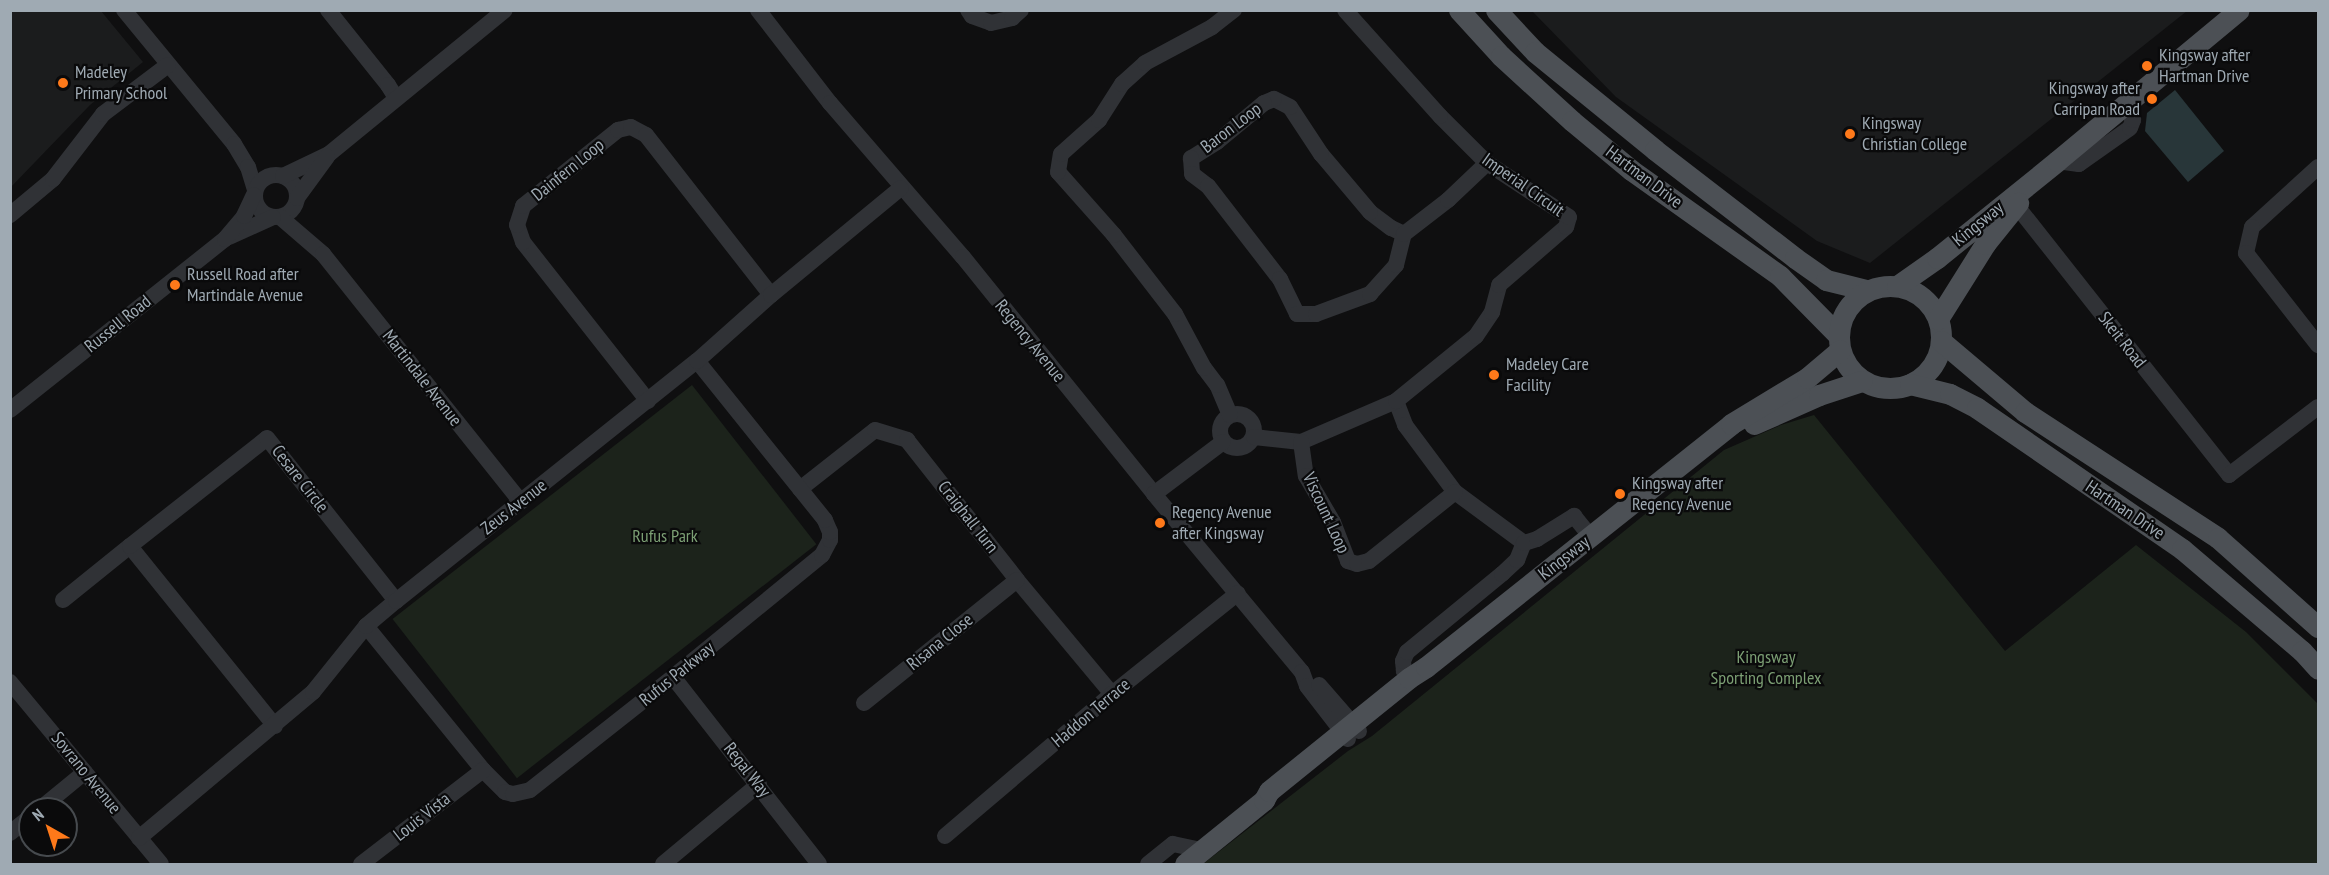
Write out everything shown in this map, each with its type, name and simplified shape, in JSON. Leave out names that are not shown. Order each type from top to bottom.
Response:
[{"type":"main road","name":"Hartman Drive","points":[[1459,10],[1501,56],[1572,121],[1631,170],[1780,276],[1839,342]]},
{"type":"main road","name":"Hartman Drive","points":[[1496,10],[1535,52],[1654,150],[1692,176],[1795,258],[1826,280],[1866,290]]},
{"type":"main road","name":"Kingsway","points":[[1897,286],[1937,258],[2057,161],[2232,12]]},
{"type":"main road","name":"Kingsway","points":[[1938,319],[1985,244],[2016,205],[2057,161]]},
{"type":"main road","points":[[1897,286],[1919,295],[1930,306],[1938,319],[1941,341],[1932,367],[1910,384],[1886,388],[1862,381],[1848,368],[1839,342],[1845,312],[1866,290],[1897,286]]},
{"type":"main road","name":"Hartman Drive","points":[[1941,341],[2025,412],[2218,538],[2319,627]]},
{"type":"main road","name":"Kingsway","points":[[1185,864],[1264,800],[1269,791],[1414,686],[1418,673],[1731,424],[1807,378],[1839,342]]},
{"type":"main road","name":"Kingsway","points":[[1701,449],[1820,395],[1862,381]]},
{"type":"main road","name":"Hartman Drive","points":[[1910,384],[1950,394],[1977,408],[2182,549],[2302,651],[2319,669]]},
{"type":"street","points":[[124,10],[234,144],[248,167],[262,212],[277,217],[287,214],[329,154],[505,10]]},
{"type":"street","points":[[328,10],[396,98]]},
{"type":"street","points":[[968,10],[972,16],[991,23],[1012,18],[1021,10]]},
{"type":"street","points":[[1230,415],[1217,385],[1204,368],[1175,314],[1114,235],[1058,172],[1061,154],[1100,120],[1122,84],[1145,63],[1212,27],[1234,10]]},
{"type":"street","name":"Imperial Circuit","points":[[1223,442],[1233,448],[1240,448],[1246,446],[1254,437],[1301,442],[1396,401],[1476,336],[1492,312],[1499,285],[1566,227],[1569,217],[1488,163],[1440,116],[1345,10]]},
{"type":"street","name":"Regency Avenue","points":[[767,14],[830,103],[901,188],[963,257],[1154,495],[1238,593],[1302,672],[1307,686],[1351,731]]},
{"type":"street","points":[[10,215],[53,179],[103,114],[168,65]]},
{"type":"street","name":"Baron Loop","points":[[1274,99],[1290,107],[1321,154],[1370,212],[1391,228],[1404,234],[1396,265],[1370,294],[1349,304],[1316,314],[1297,314],[1280,279],[1208,186],[1192,174],[1191,158],[1217,142],[1264,103],[1274,99]]},
{"type":"street","name":"Dainfern Loop","points":[[648,401],[523,242],[517,225],[523,206],[618,130],[631,127],[646,135],[771,295]]},
{"type":"street","points":[[234,144],[294,184],[296,201]]},
{"type":"street","points":[[255,193],[263,179],[279,175],[329,154]]},
{"type":"street","points":[[1404,234],[1448,200],[1488,163]]},
{"type":"street","points":[[2319,167],[2252,227],[2246,254],[2319,345]]},
{"type":"street","name":"Zeus Avenue","points":[[139,838],[313,693],[366,626],[697,361],[771,295],[901,188]]},
{"type":"street","name":"Russell Road","points":[[10,410],[225,239],[244,216],[255,193]]},
{"type":"street","name":"Martindale Avenue","points":[[296,201],[323,254],[520,502]]},
{"type":"street","name":"Skeit Road","points":[[2016,205],[2229,475],[2319,407]]},
{"type":"street","name":"Russell Road","points":[[225,239],[277,217]]},
{"type":"street","name":"Martindale Avenue","points":[[277,217],[323,254]]},
{"type":"street","name":"Rufus Parkway","points":[[366,626],[483,770],[505,792],[522,794],[530,790],[673,677],[827,549],[830,540],[828,526],[697,361]]},
{"type":"street","points":[[1396,401],[1405,425],[1455,492],[1524,543]]},
{"type":"street","points":[[1154,495],[1223,442],[1220,430],[1225,418],[1230,415],[1243,415],[1249,418],[1253,424],[1254,437]]},
{"type":"street","name":"Craighall Turn","points":[[800,489],[875,429],[907,440],[1017,580],[1112,694]]},
{"type":"street","name":"Cesare Circle","points":[[63,600],[267,438],[396,601]]},
{"type":"street","name":"Viscount Loop","points":[[1301,442],[1306,476],[1333,522],[1348,561],[1358,564],[1369,561],[1455,492]]},
{"type":"street","points":[[1524,543],[1537,539],[1574,516],[1591,537]]},
{"type":"street","points":[[1418,673],[1404,671],[1403,661],[1407,652],[1502,574],[1517,560],[1524,543]]},
{"type":"street","points":[[130,546],[275,726]]},
{"type":"street","name":"Risana Close","points":[[864,703],[1017,580]]},
{"type":"street","name":"Haddon Terrace","points":[[945,836],[1112,694],[1238,593]]},
{"type":"street","name":"Regal Way","points":[[673,677],[759,784],[819,864]]},
{"type":"street","name":"Sovrano Avenue","points":[[10,682],[161,864]]},
{"type":"street","name":"Louis Vista","points":[[361,864],[483,770]]},
{"type":"street","points":[[55,797],[85,772]]},
{"type":"street","points":[[663,864],[759,784]]},
{"type":"street","points":[[1148,864],[1173,844],[1202,850]]},
{"type":"shaded area","name":"Madeley Primary School","points":[[11,10],[101,11],[143,62],[90,105],[11,187]]},
{"type":"shaded area","name":"Kingsway Christian College","points":[[1532,11],[2187,11],[1870,263],[1817,241],[1616,97]]},
{"type":"shaded area","points":[[2175,90],[2224,151],[2188,182],[2145,131],[2147,113]]},
{"type":"green space","name":"Rufus Park","points":[[692,385],[816,544],[517,778],[393,619]]},
{"type":"green space","name":"Kingsway Sporting Complex","points":[[1814,415],[2005,651],[2136,545],[2246,632],[2318,704],[2318,864],[1203,864],[1348,751],[1372,736],[1724,450],[1781,425]]},
{"type":"place","name":"Kingsway after Hartman Drive","points":[[2147,66]]},
{"type":"place","name":"Madeley Primary School","points":[[63,83]]},
{"type":"place","name":"Kingsway after Carripan Road","points":[[2152,99]]},
{"type":"place","name":"Kingsway Christian College","points":[[1850,134]]},
{"type":"place","name":"Russell Road after Martindale Avenue","points":[[175,285]]},
{"type":"place","name":"Madeley Care Facility","points":[[1494,375]]},
{"type":"place","name":"Kingsway after Regency Avenue","points":[[1620,494]]},
{"type":"place","name":"Regency Avenue after Kingsway","points":[[1160,523]]}]
